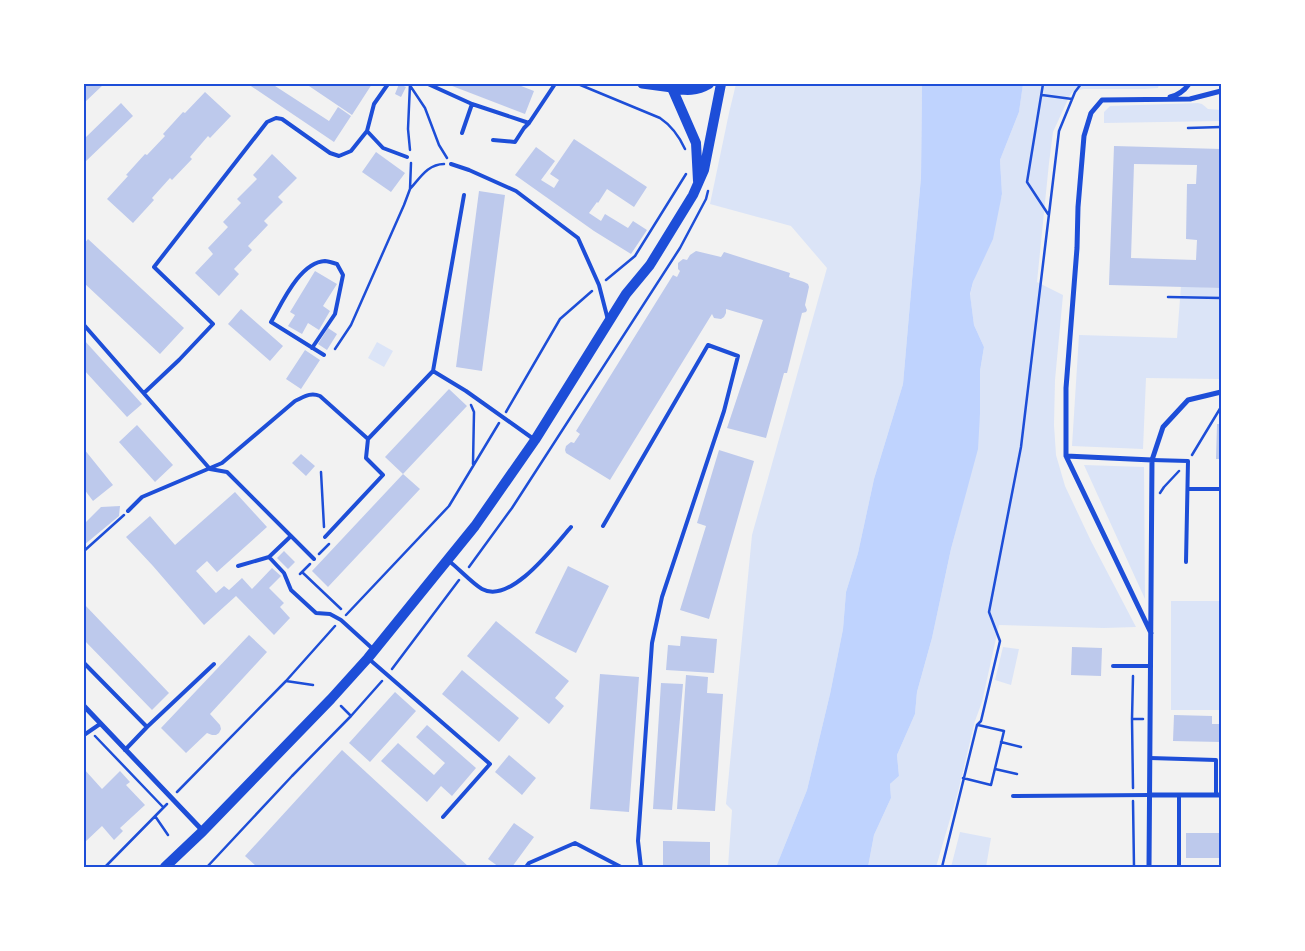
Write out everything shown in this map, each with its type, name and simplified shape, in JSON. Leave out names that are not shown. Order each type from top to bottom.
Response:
[{"type":"main road","points":[[671,86],[681,90],[697,89],[709,84]]},
{"type":"main road","points":[[165,867],[203,831],[304,727],[371,654],[475,526],[535,440],[626,294],[650,265],[693,195],[704,170],[721,84]]},
{"type":"main road","points":[[671,86],[696,143],[698,182]]},
{"type":"street","points":[[642,84],[671,86]]},
{"type":"street","points":[[1160,99],[1176,95],[1185,90],[1190,84]]},
{"type":"street","points":[[1152,633],[1066,456],[1066,388],[1084,136],[1091,112],[1102,100],[1190,99],[1221,91]]},
{"type":"street","points":[[1149,867],[1152,460],[1163,427],[1188,400],[1221,392]]},
{"type":"street","points":[[1066,456],[1152,460]]},
{"type":"street","points":[[84,706],[203,831]]},
{"type":"street","points":[[1150,795],[1218,795]]},
{"type":"lane","points":[[144,393],[213,324],[154,267],[267,122],[276,118],[282,119],[330,153],[339,156],[351,151],[367,131],[374,104],[388,84]]},
{"type":"lane","points":[[428,84],[472,104],[530,124]]},
{"type":"lane","points":[[493,140],[515,142],[524,128],[530,124],[555,84]]},
{"type":"lane","points":[[462,133],[472,104]]},
{"type":"lane","points":[[367,131],[383,148],[407,156]]},
{"type":"lane","points":[[451,164],[516,191],[578,238],[599,285],[609,322]]},
{"type":"lane","points":[[325,537],[383,475],[366,458],[368,439],[434,371],[464,195]]},
{"type":"lane","points":[[312,348],[334,314],[343,275],[336,264],[326,261],[310,266],[298,276],[271,322],[312,348],[324,355]]},
{"type":"lane","points":[[84,325],[210,469],[227,472],[314,559]]},
{"type":"lane","points":[[603,526],[708,345],[738,356],[724,411],[662,597],[652,643],[638,841],[641,867]]},
{"type":"lane","points":[[434,371],[466,391],[535,440]]},
{"type":"lane","points":[[128,511],[142,497],[222,463],[295,401],[314,393],[320,396],[368,439]]},
{"type":"lane","points":[[1152,460],[1188,461],[1186,562]]},
{"type":"lane","points":[[1188,489],[1221,489]]},
{"type":"lane","points":[[448,560],[482,589],[491,591],[508,588],[518,583],[533,569],[571,526]]},
{"type":"lane","points":[[238,566],[269,556],[291,536]]},
{"type":"lane","points":[[269,556],[284,572],[291,590],[316,613],[330,614],[341,620],[371,654],[490,764],[443,817]]},
{"type":"lane","points":[[84,663],[146,727]]},
{"type":"lane","points":[[125,750],[146,727],[214,664]]},
{"type":"lane","points":[[1113,666],[1151,666]]},
{"type":"lane","points":[[84,736],[100,724]]},
{"type":"lane","points":[[1150,758],[1216,760],[1218,795]]},
{"type":"lane","points":[[1013,796],[1150,795]]},
{"type":"lane","points":[[1179,795],[1179,867]]},
{"type":"lane","points":[[526,867],[575,843],[621,867]]},
{"type":"path","points":[[578,84],[668,123],[675,131],[686,152]]},
{"type":"path","points":[[1043,84],[1026,182],[1049,215]]},
{"type":"path","points":[[942,867],[963,778],[977,724],[981,721],[1000,641],[989,612],[1021,447],[1059,131],[1072,99],[1081,84]]},
{"type":"path","points":[[410,85],[425,108],[439,145],[451,164]]},
{"type":"path","points":[[410,85],[408,129],[411,157],[410,190]]},
{"type":"path","points":[[1042,95],[1072,99]]},
{"type":"path","points":[[1188,128],[1221,127]]},
{"type":"path","points":[[335,349],[351,325],[410,190],[429,167],[441,163],[451,164]]},
{"type":"path","points":[[105,867],[286,681],[346,614],[449,506],[560,319],[635,256],[687,171]]},
{"type":"path","points":[[1168,297],[1221,298]]},
{"type":"path","points":[[466,391],[474,412],[474,466]]},
{"type":"path","points":[[321,472],[325,537],[322,551]]},
{"type":"path","points":[[84,550],[128,511]]},
{"type":"path","points":[[302,572],[346,614]]},
{"type":"path","points":[[1133,676],[1134,867]]},
{"type":"path","points":[[286,681],[313,685]]},
{"type":"path","points":[[341,706],[351,716]]},
{"type":"path","points":[[1132,719],[1150,718]]},
{"type":"path","points":[[963,778],[991,785],[1004,731],[977,724]]},
{"type":"path","points":[[90,731],[163,807]]},
{"type":"path","points":[[1001,742],[1021,747]]},
{"type":"path","points":[[995,769],[1016,774]]},
{"type":"path","points":[[155,816],[168,835]]},
{"type":"shaded area","points":[[736,84],[922,84],[921,177],[903,384],[874,479],[858,553],[846,592],[843,629],[807,790],[776,867],[728,867],[732,810],[726,804],[752,535],[827,268],[791,226],[710,204]]},
{"type":"shaded area","points":[[1023,84],[1159,84],[1158,88],[1145,89],[1084,89],[1073,91],[1069,97],[1053,132],[1037,282],[1063,295],[1055,380],[1054,425],[1056,455],[1065,486],[1091,541],[1136,627],[999,625],[982,702],[975,721],[958,792],[936,867],[868,867],[874,835],[891,798],[890,784],[899,776],[897,755],[915,714],[917,692],[932,638],[964,499],[980,414],[980,371],[984,347],[974,325],[970,295],[1002,195],[1000,160],[1019,112]]},
{"type":"shaded area","points":[[1198,103],[1208,109],[1221,110],[1221,121],[1104,123],[1104,112],[1110,106]]},
{"type":"shaded area","points":[[1181,286],[1221,288],[1221,379],[1146,378],[1143,449],[1072,446],[1079,335],[1177,338]]},
{"type":"shaded area","points":[[377,342],[393,351],[384,367],[368,358]]},
{"type":"shaded area","points":[[1084,465],[1144,467],[1145,599]]},
{"type":"shaded area","points":[[1171,601],[1221,601],[1221,710],[1171,710]]},
{"type":"shaded area","points":[[1003,647],[1019,649],[1011,685],[995,680]]},
{"type":"shaded area","points":[[960,832],[991,838],[986,867],[951,867]]},
{"type":"water","points":[[922,84],[1023,84],[1019,112],[1000,160],[1002,194],[993,239],[973,282],[970,294],[974,325],[984,347],[980,371],[978,449],[951,549],[932,638],[917,692],[915,714],[897,755],[899,776],[890,784],[891,798],[874,835],[868,867],[776,867],[807,790],[843,629],[846,592],[858,553],[874,479],[903,384],[921,177]]},
{"type":"building","points":[[84,84],[104,84],[84,103]]},
{"type":"building","points":[[248,84],[272,84],[329,121],[338,107],[351,116],[334,142]]},
{"type":"building","points":[[306,84],[372,84],[352,115]]},
{"type":"building","points":[[399,84],[406,87],[401,97],[395,94]]},
{"type":"building","points":[[447,84],[516,84],[534,91],[525,114]]},
{"type":"building","points":[[205,92],[231,116],[210,138],[208,136],[190,157],[192,159],[172,180],[170,178],[152,198],[154,200],[133,223],[107,199],[145,154],[147,155],[165,136],[163,134],[183,112],[185,113]]},
{"type":"building","points":[[121,103],[133,116],[84,163],[84,139]]},
{"type":"building","points":[[574,139],[647,187],[634,207],[607,189],[589,213],[601,221],[605,214],[628,228],[633,221],[647,230],[631,254],[594,231],[515,175],[536,147],[555,161],[541,180],[554,188],[559,180],[550,174]]},
{"type":"building","points":[[1114,146],[1221,149],[1221,288],[1109,285]],"holes":[[[1134,164],[1197,165],[1196,184],[1187,184],[1186,239],[1197,240],[1196,260],[1131,258]]]},
{"type":"building","points":[[376,152],[405,173],[391,192],[362,172]]},
{"type":"building","points":[[272,154],[297,178],[278,197],[283,202],[264,221],[268,225],[248,246],[252,250],[234,269],[239,274],[219,296],[195,273],[213,254],[208,248],[228,227],[223,222],[241,203],[237,199],[257,179],[253,175]]},
{"type":"building","points":[[479,191],[505,195],[482,371],[456,367]]},
{"type":"building","points":[[88,239],[184,328],[160,354],[84,283],[84,244]]},
{"type":"building","points":[[696,251],[721,257],[724,252],[790,273],[789,277],[808,284],[805,305],[807,310],[802,313],[787,373],[784,373],[766,438],[727,428],[763,320],[726,309],[724,317],[721,319],[714,318],[712,314],[610,480],[566,453],[566,446],[571,442],[574,443],[580,434],[576,431],[673,275],[677,277],[680,271],[678,263],[683,259],[687,260]]},
{"type":"building","points":[[315,271],[337,284],[323,306],[330,311],[319,330],[308,323],[302,334],[288,326],[295,315],[290,312]]},
{"type":"building","points":[[241,309],[283,346],[270,361],[228,324]]},
{"type":"building","points":[[328,328],[337,334],[327,350],[318,344]]},
{"type":"building","points":[[84,340],[142,404],[127,417],[84,370]]},
{"type":"building","points":[[305,350],[320,360],[301,389],[286,379]]},
{"type":"building","points":[[449,389],[467,406],[403,474],[385,457]]},
{"type":"building","points":[[1217,424],[1221,424],[1221,459],[1216,459]]},
{"type":"building","points":[[137,425],[173,465],[155,482],[119,442]]},
{"type":"building","points":[[84,449],[113,485],[93,501],[84,489]]},
{"type":"building","points":[[719,450],[754,461],[709,619],[680,610],[706,526],[697,523]]},
{"type":"building","points":[[301,454],[315,466],[306,476],[292,463]]},
{"type":"building","points":[[403,474],[420,489],[328,587],[312,571]]},
{"type":"building","points":[[235,492],[267,527],[217,572],[207,561],[196,571],[216,593],[224,586],[229,590],[242,578],[252,589],[272,568],[281,576],[269,588],[284,603],[280,607],[290,618],[274,635],[236,596],[204,625],[126,537],[150,516],[175,545]]},
{"type":"building","points":[[120,506],[119,516],[84,545],[84,524],[101,507]]},
{"type":"building","points":[[284,551],[295,562],[288,569],[277,558]]},
{"type":"building","points":[[568,566],[609,586],[576,653],[535,633]]},
{"type":"building","points":[[84,604],[169,693],[152,710],[84,640]]},
{"type":"building","points":[[496,621],[569,681],[555,698],[564,706],[549,724],[467,656]]},
{"type":"building","points":[[249,635],[267,652],[210,714],[220,725],[219,733],[212,735],[207,733],[186,753],[161,728]]},
{"type":"building","points":[[681,636],[717,639],[714,673],[666,670],[668,645],[680,646]]},
{"type":"building","points":[[1072,647],[1102,648],[1101,676],[1071,675]]},
{"type":"building","points":[[462,670],[519,718],[499,742],[442,694]]},
{"type":"building","points":[[600,674],[639,677],[629,812],[590,809]]},
{"type":"building","points":[[686,675],[708,677],[707,693],[723,694],[715,811],[677,809]]},
{"type":"building","points":[[661,683],[683,684],[672,810],[653,809]]},
{"type":"building","points":[[395,692],[416,711],[370,762],[349,743]]},
{"type":"building","points":[[1174,715],[1212,716],[1212,724],[1221,724],[1221,742],[1173,741]]},
{"type":"building","points":[[427,725],[476,768],[452,796],[441,786],[427,802],[381,761],[398,743],[434,775],[445,763],[416,737]]},
{"type":"building","points":[[342,750],[469,867],[257,867],[245,856]]},
{"type":"building","points":[[509,755],[536,778],[522,795],[495,772]]},
{"type":"building","points":[[84,769],[102,789],[120,771],[130,782],[126,785],[145,805],[120,828],[123,831],[114,840],[102,826],[84,843]]},
{"type":"building","points":[[514,823],[534,837],[512,867],[499,867],[488,859]]},
{"type":"building","points":[[1186,833],[1221,833],[1221,858],[1186,858]]},
{"type":"building","points":[[663,841],[710,842],[710,867],[663,867]]}]
